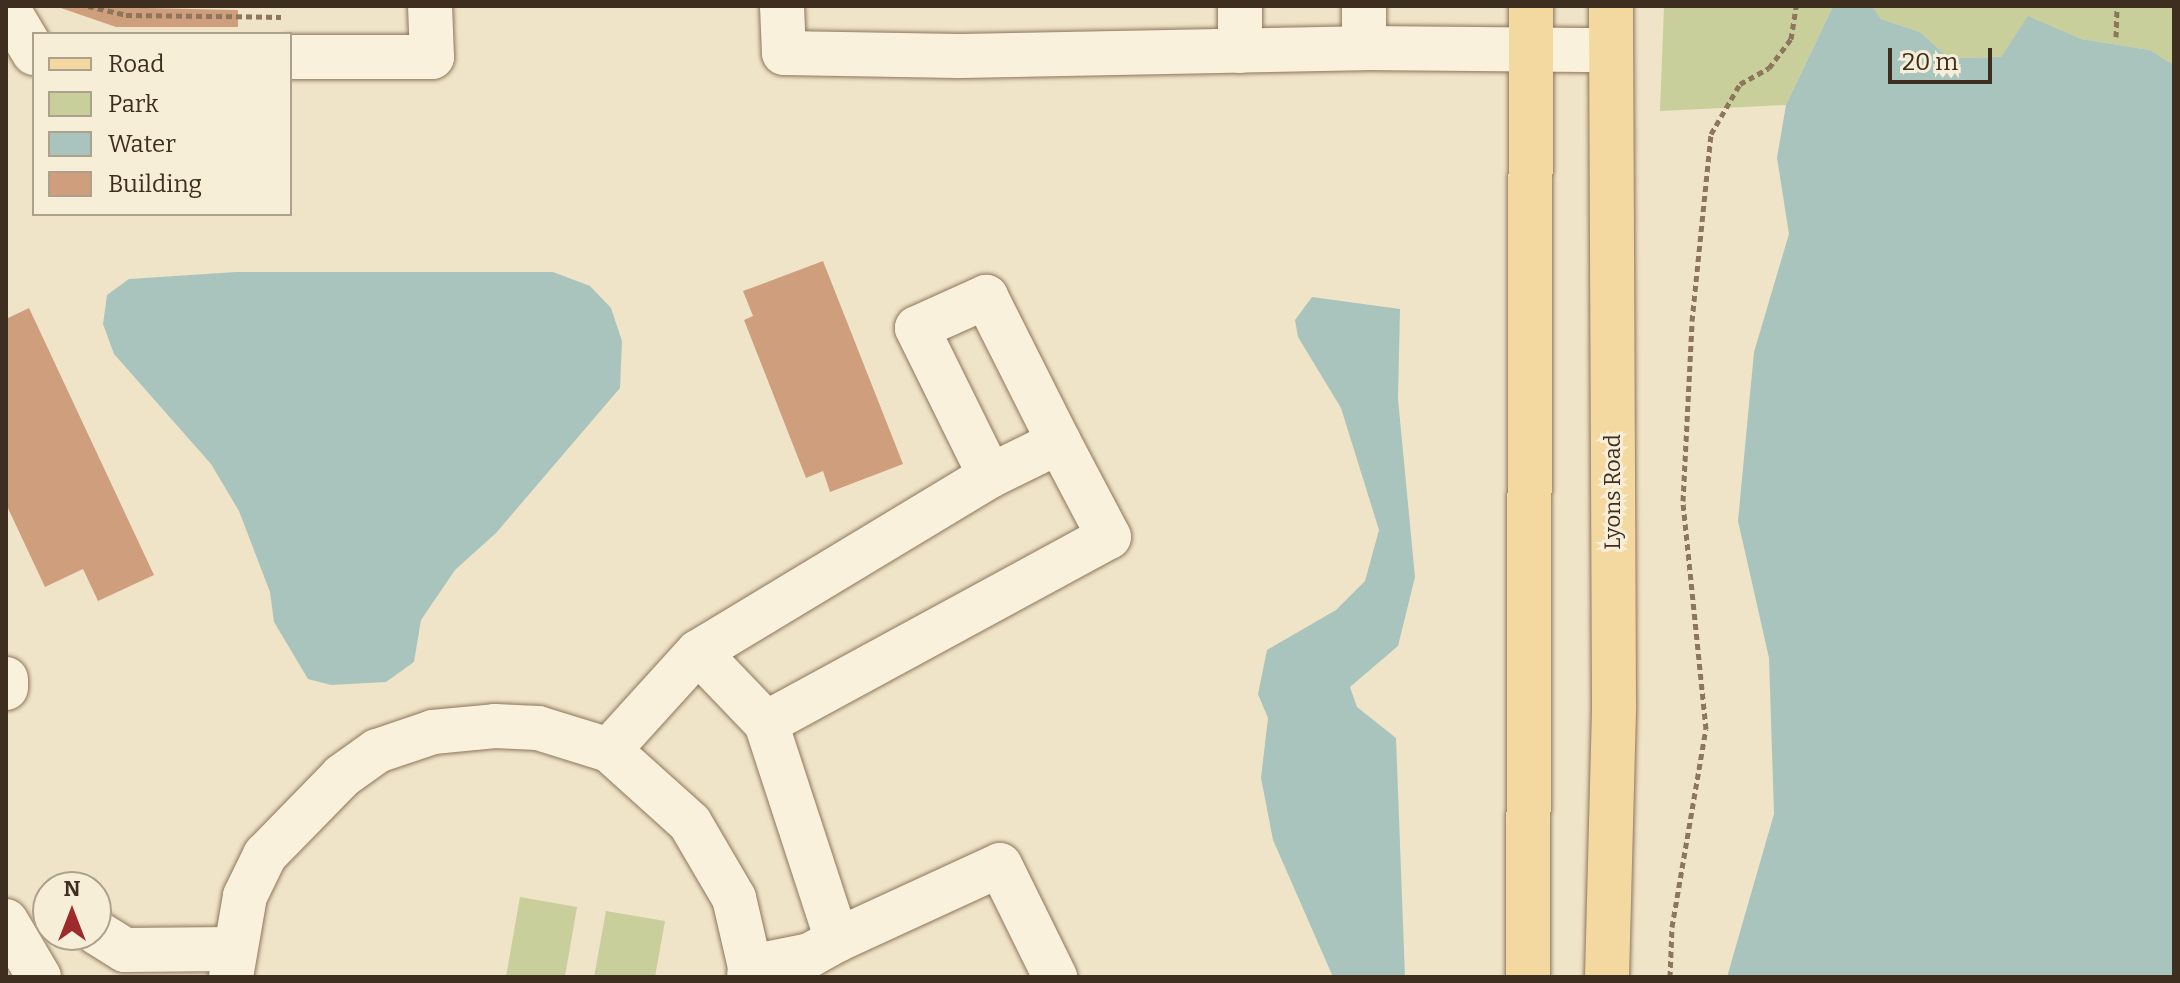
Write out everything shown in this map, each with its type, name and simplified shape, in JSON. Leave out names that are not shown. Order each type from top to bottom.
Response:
[{"type":"main road","points":[[1528,977],[1531,6]]},
{"type":"main road","name":"Lyons Road","points":[[1607,977],[1614,704],[1611,6]]},
{"type":"lane","points":[[6,6],[32,52]]},
{"type":"lane","points":[[292,37],[432,57],[430,6]]},
{"type":"lane","points":[[782,6],[784,53],[1240,51],[1364,27],[1531,50],[1611,50]]},
{"type":"lane","points":[[1240,6],[1240,51]]},
{"type":"lane","points":[[6,56],[32,55]]},
{"type":"lane","points":[[766,723],[1109,537],[986,297],[917,328],[990,476]]},
{"type":"lane","points":[[609,750],[698,652],[990,476],[1059,442]]},
{"type":"lane","points":[[698,652],[766,723],[823,957]]},
{"type":"lane","points":[[6,679],[6,688]]},
{"type":"lane","points":[[114,953],[231,963],[265,855],[342,776],[377,751],[433,732],[495,726],[538,728],[609,750],[690,823],[734,898],[750,972],[823,957],[1000,865],[1055,977]]},
{"type":"lane","points":[[17,925],[39,977]]},
{"type":"path","points":[[88,6],[126,15],[252,32]]},
{"type":"path","points":[[1670,977],[1672,927],[1706,729],[1683,501],[1692,321],[1711,134],[1740,84],[1769,68],[1791,39],[1796,6]]},
{"type":"path","points":[[2116,37],[2117,6]]},
{"type":"green space","points":[[1664,6],[1833,6],[1786,105],[1660,111]]},
{"type":"green space","points":[[1872,6],[2174,6],[2174,65],[2150,50],[2081,39],[2028,17],[2001,57],[1949,58],[1920,32],[1881,19]]},
{"type":"green space","points":[[520,897],[577,907],[565,977],[506,977]]},
{"type":"green space","points":[[606,911],[665,921],[655,977],[594,977]]},
{"type":"water","points":[[1833,6],[1872,6],[1881,19],[1920,32],[1949,58],[2001,57],[2028,16],[2081,39],[2150,50],[2174,65],[2174,977],[1727,977],[1774,814],[1769,658],[1738,521],[1754,352],[1789,234],[1777,158],[1786,105]]},
{"type":"water","points":[[236,272],[553,272],[590,286],[611,308],[622,341],[620,388],[496,533],[455,570],[421,620],[414,662],[386,682],[331,685],[308,679],[274,622],[270,592],[239,511],[211,464],[114,354],[103,324],[107,295],[129,279]]},
{"type":"water","points":[[1312,297],[1400,309],[1398,399],[1415,577],[1398,646],[1350,687],[1357,707],[1396,738],[1405,977],[1333,977],[1273,840],[1261,778],[1268,718],[1258,694],[1267,650],[1336,610],[1365,581],[1379,530],[1341,408],[1298,337],[1295,320]]},
{"type":"building","points":[[55,6],[238,10],[238,27],[116,27]]},
{"type":"building","points":[[823,261],[903,464],[830,492],[823,471],[806,478],[744,320],[753,316],[743,291]]},
{"type":"building","points":[[29,308],[154,575],[98,601],[83,569],[45,587],[6,504],[6,319]]}]
